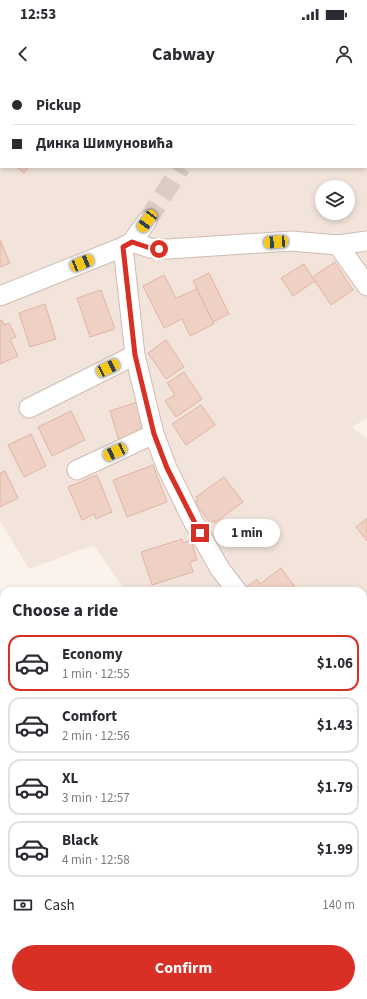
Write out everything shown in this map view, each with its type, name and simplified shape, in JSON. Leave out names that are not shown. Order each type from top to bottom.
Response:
[{"type":"street","points":[[0,296],[127,245],[147,221]]},
{"type":"street","points":[[127,245],[168,249],[291,241],[338,245],[367,241]]},
{"type":"street","points":[[127,245],[135,355],[154,434],[167,468],[193,521],[220,569],[234,587]]},
{"type":"street","points":[[338,245],[367,286]]},
{"type":"street","points":[[29,408],[135,355]]},
{"type":"street","points":[[76,470],[154,434]]},
{"type":"shaded area","points":[[0,168],[367,168],[367,418],[352,427],[367,439],[367,587],[122,587],[94,545],[29,569],[0,521]]},
{"type":"building","points":[[17,168],[28,168],[24,173]]},
{"type":"building","points":[[0,240],[10,263],[0,267]]},
{"type":"building","points":[[335,262],[353,290],[331,305],[312,277]]},
{"type":"building","points":[[304,264],[315,281],[293,296],[281,278]]},
{"type":"building","points":[[209,273],[229,314],[213,322],[193,281]]},
{"type":"building","points":[[164,275],[176,298],[197,289],[214,324],[190,336],[182,319],[164,328],[143,286]]},
{"type":"building","points":[[101,290],[115,329],[90,337],[77,298]]},
{"type":"building","points":[[45,304],[56,339],[30,347],[19,313]]},
{"type":"building","points":[[2,320],[4,325],[9,323],[16,337],[10,339],[18,356],[0,364],[0,321]]},
{"type":"building","points":[[166,340],[184,367],[166,379],[148,353]]},
{"type":"building","points":[[184,372],[202,399],[176,417],[165,401],[175,395],[167,383]]},
{"type":"building","points":[[137,402],[146,433],[119,441],[110,411]]},
{"type":"building","points":[[201,405],[215,425],[186,445],[172,424]]},
{"type":"building","points":[[71,411],[85,440],[52,456],[38,427]]},
{"type":"building","points":[[31,434],[46,466],[24,477],[8,445]]},
{"type":"building","points":[[153,465],[167,502],[127,517],[113,480]]},
{"type":"building","points":[[5,471],[18,498],[0,507],[0,473]]},
{"type":"building","points":[[97,475],[112,512],[96,519],[94,514],[82,520],[68,487]]},
{"type":"building","points":[[224,477],[243,502],[215,523],[214,520],[210,523],[195,502],[198,500],[196,497]]},
{"type":"building","points":[[367,518],[367,541],[356,527]]},
{"type":"building","points":[[182,539],[183,543],[191,540],[197,560],[190,562],[193,572],[152,585],[141,552]]},
{"type":"building","points":[[281,568],[295,587],[246,587],[257,579],[260,584]]},
{"type":"tunnel","points":[[147,221],[180,168]]},
{"type":"route","points":[[159,249],[150,248],[132,242],[123,247],[135,355],[154,434],[167,468],[200,533]]}]
